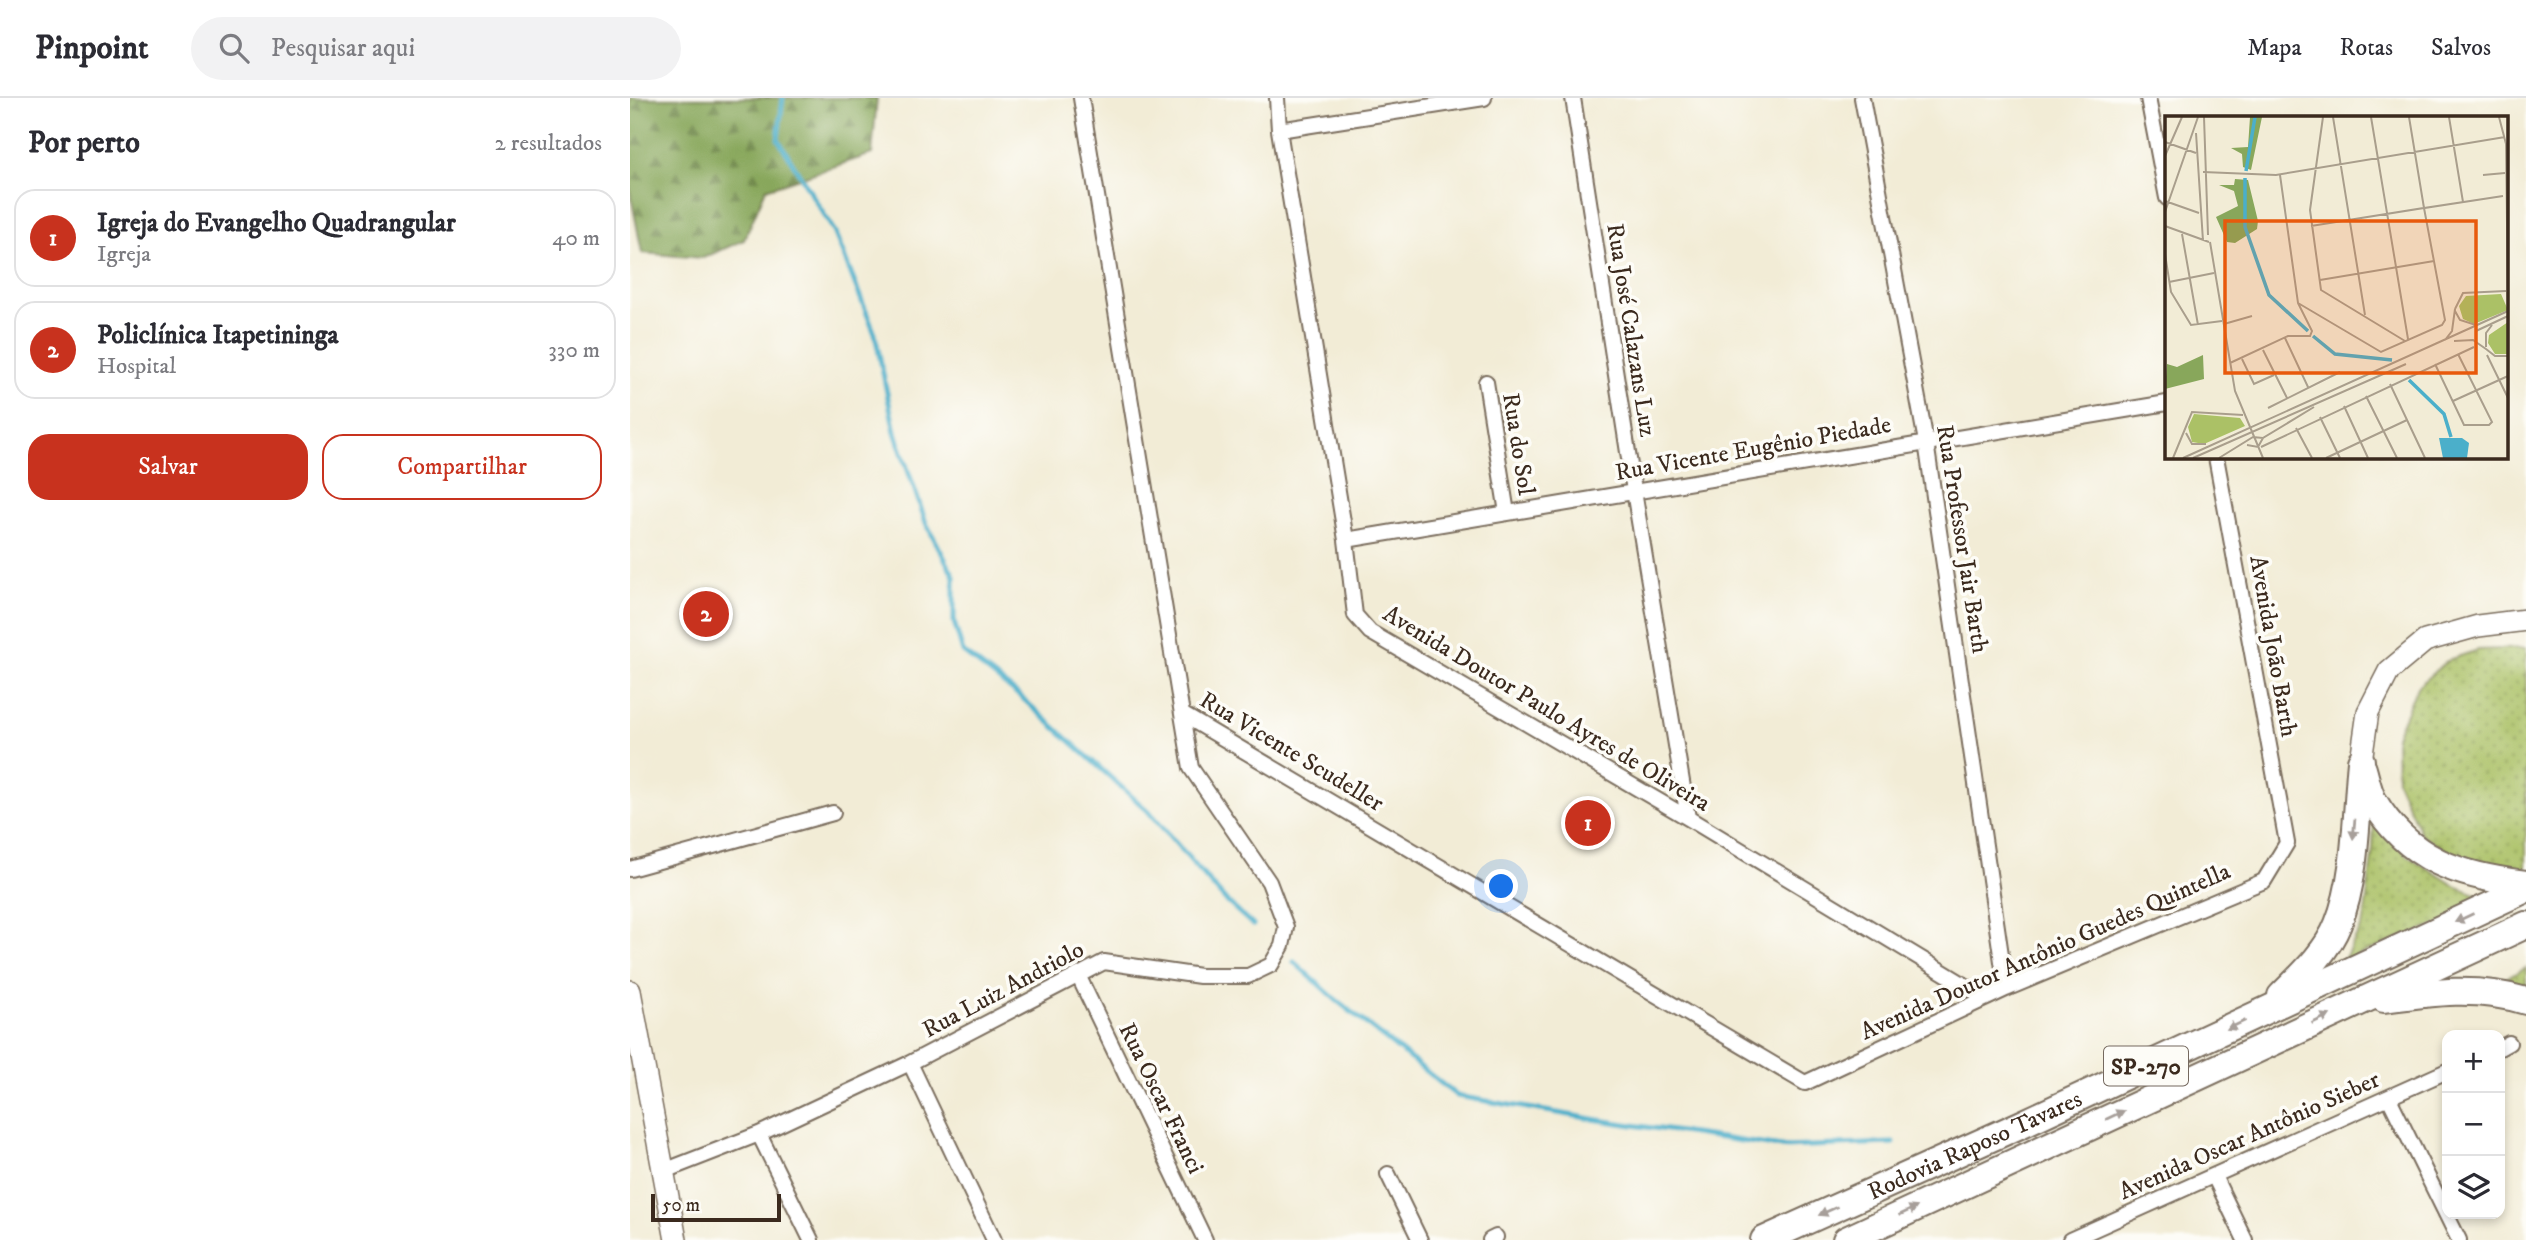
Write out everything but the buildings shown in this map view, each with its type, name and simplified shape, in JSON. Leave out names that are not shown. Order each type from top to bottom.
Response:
[{"type":"highway","points":[[2361,761],[2372,798],[2403,840],[2443,866],[2491,880],[2526,884]]},
{"type":"highway","points":[[2267,1011],[2313,964],[2338,925],[2349,883],[2361,761]]},
{"type":"highway","name":"Rodovia Raposo Tavares","points":[[1764,1240],[2267,1011],[2526,889]]},
{"type":"highway","name":"Rodovia Raposo Tavares","points":[[1846,1240],[2526,925]]},
{"type":"highway","points":[[2358,1002],[2443,991],[2497,992],[2526,1001]]},
{"type":"main road","points":[[2361,761],[2368,712],[2389,671],[2425,641],[2478,625],[2526,620]]},
{"type":"main road","points":[[630,991],[676,1240]]},
{"type":"street","name":"Rua Vicente Scudeller","points":[[1081,98],[1182,714],[1805,1083]]},
{"type":"street","name":"Avenida Doutor Paulo Ayres de Oliveira","points":[[1277,98],[1279,130],[1346,540],[1354,615],[1370,632],[1688,818],[1986,998]]},
{"type":"street","points":[[1279,130],[1484,98]]},
{"type":"street","name":"Rua José Calazans Luz","points":[[1573,98],[1688,818]]},
{"type":"street","name":"Rua Professor Jair Barth","points":[[1862,98],[1926,442],[2006,989]]},
{"type":"street","points":[[2148,98],[2165,187]]},
{"type":"street","name":"Rua do Sol","points":[[1486,382],[1507,513]]},
{"type":"street","name":"Rua Vicente Eugênio Piedade","points":[[1346,540],[2165,403]]},
{"type":"street","name":"Avenida João Barth","points":[[2216,458],[2287,843]]},
{"type":"street","name":"Rua Luiz Andriolo","points":[[664,1171],[759,1134],[910,1063],[1104,962],[1200,976],[1248,976],[1271,965],[1282,946],[1286,927],[1269,882],[1191,768],[1182,714]]},
{"type":"street","points":[[630,869],[833,813]]},
{"type":"street","name":"Avenida Doutor Antônio Guedes Quintella","points":[[1805,1083],[2006,989],[2264,881],[2287,843]]},
{"type":"street","name":"Rua Oscar Franci","points":[[1078,975],[1205,1240]]},
{"type":"street","points":[[910,1063],[993,1240]]},
{"type":"street","name":"Avenida Oscar Antônio Sieber","points":[[2070,1240],[2442,1074]]},
{"type":"street","points":[[2389,1098],[2459,1240]]},
{"type":"street","points":[[759,1134],[811,1240]]},
{"type":"street","points":[[1388,1174],[1420,1240]]},
{"type":"street","points":[[2214,1176],[2245,1240]]},
{"type":"green space","points":[[630,98],[877,98],[872,154],[766,189],[744,240],[703,258],[642,253],[630,191]]},
{"type":"green space","points":[[2526,648],[2526,868],[2509,874],[2457,857],[2421,834],[2397,781],[2396,736],[2417,687],[2448,660],[2478,650]]},
{"type":"green space","points":[[2374,809],[2405,854],[2457,887],[2497,902],[2344,960],[2364,922],[2373,849]]},
{"type":"green space","points":[[2526,968],[2526,996],[2488,987]]},
{"type":"waterway","points":[[783,98],[778,139],[834,231],[875,334],[895,432],[926,523],[954,576],[954,622],[963,652],[1021,697],[1148,811],[1225,900],[1253,925]]},
{"type":"waterway","points":[[1294,962],[1335,999],[1457,1096],[1782,1147],[1893,1143]]},
{"type":"place","name":"Policlínica Itapetininga","points":[[706,614]]},
{"type":"place","name":"Igreja do Evangelho Quadrangular","points":[[1588,823]]}]
